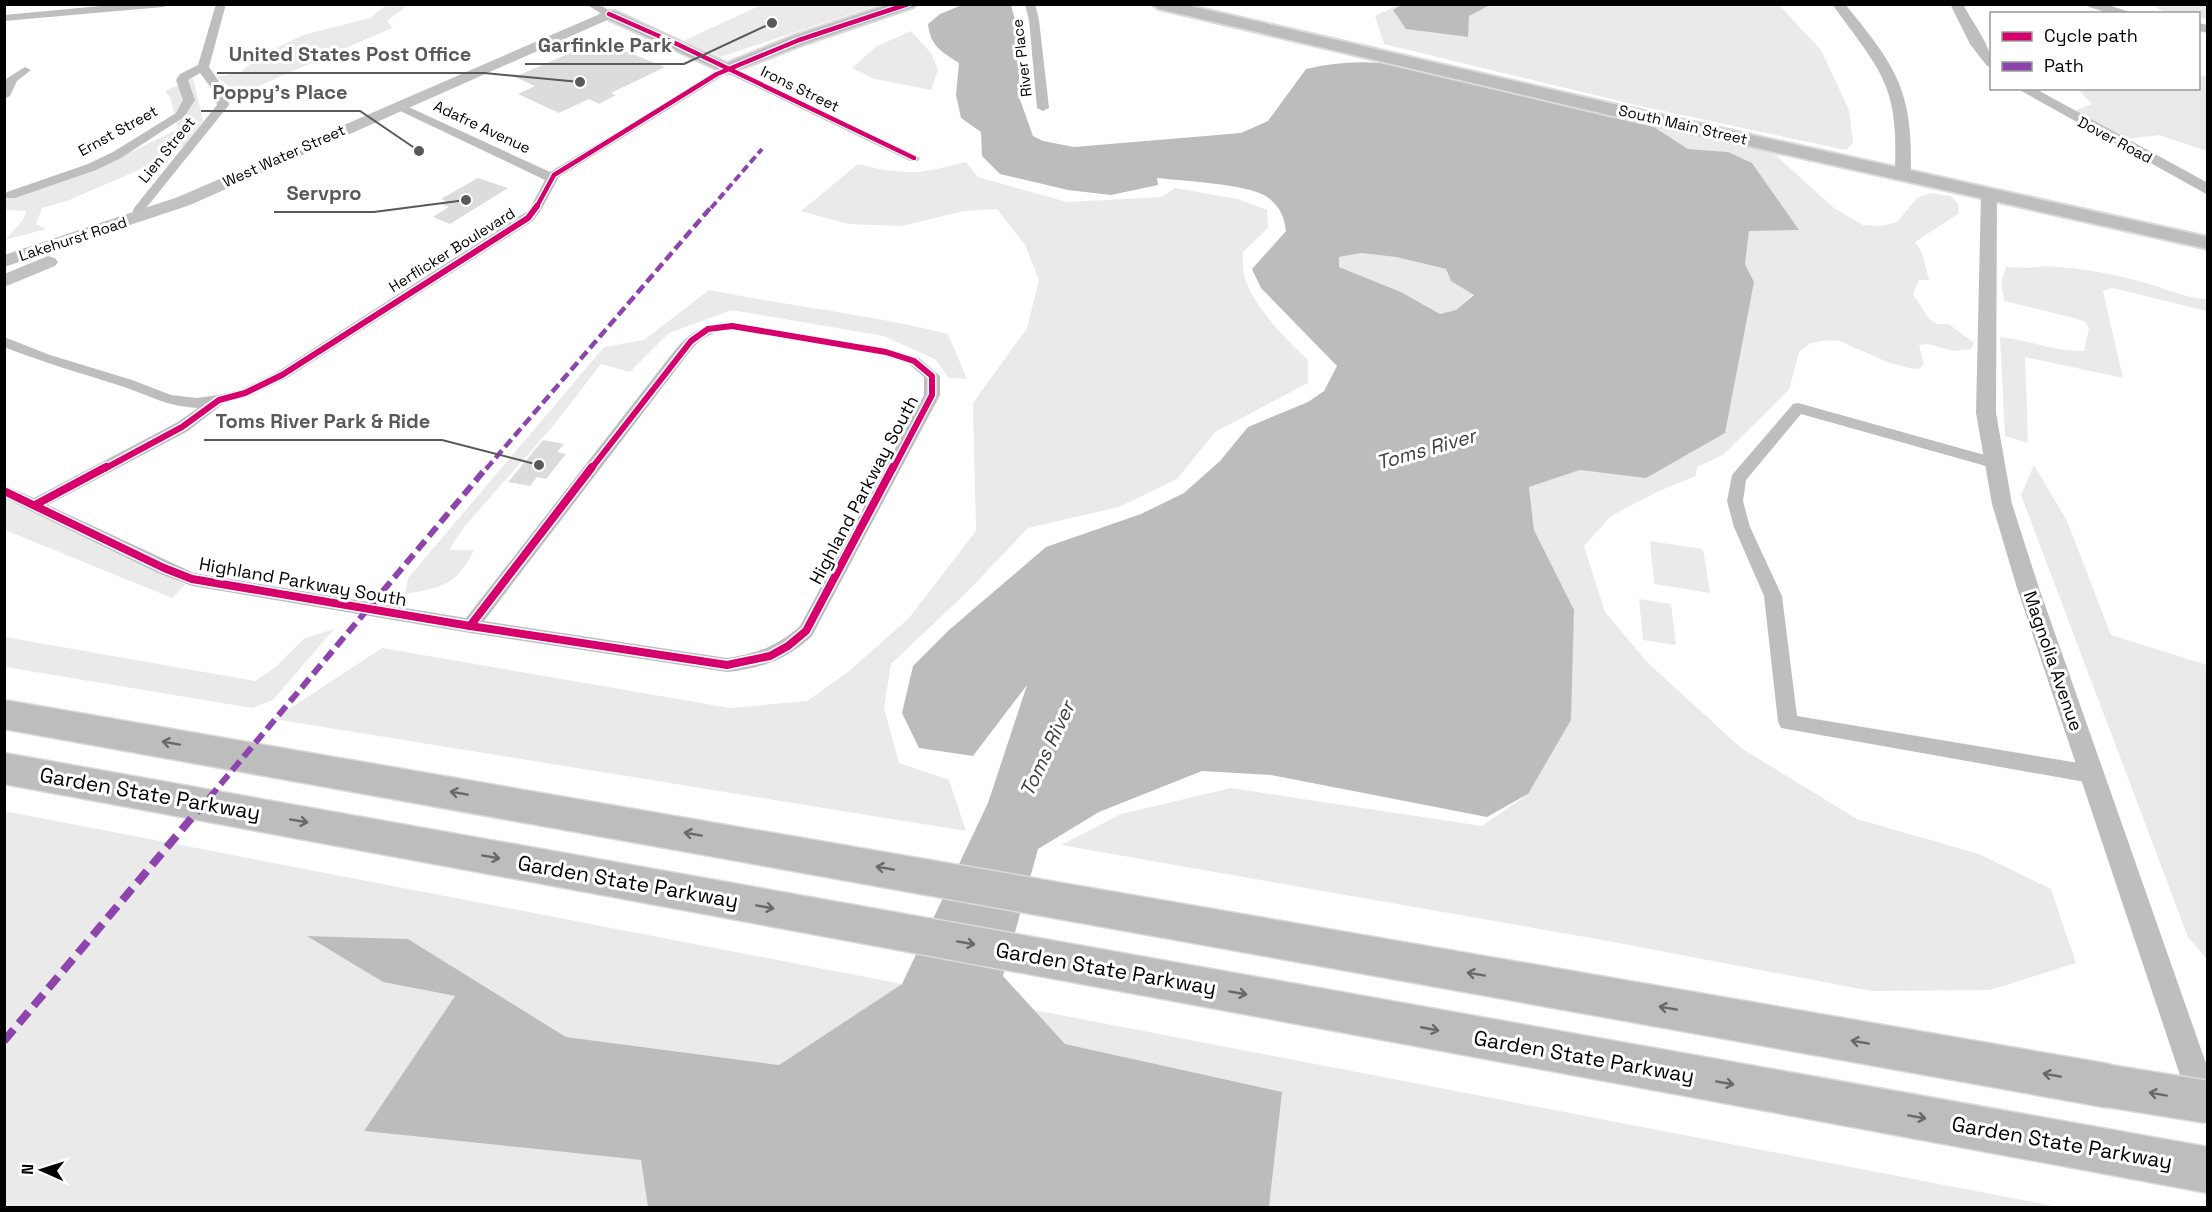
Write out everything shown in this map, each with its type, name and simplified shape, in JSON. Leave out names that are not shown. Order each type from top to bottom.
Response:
[{"type":"highway","points":[[4,714],[2208,1102]]},
{"type":"highway","name":"Garden State Parkway","points":[[4,768],[2208,1170]]},
{"type":"main road","name":"West Water Street","points":[[138,218],[184,201],[609,14],[627,4]]},
{"type":"main road","points":[[727,69],[799,40],[908,4]]},
{"type":"main road","name":"South Main Street","points":[[1159,4],[2208,243]]},
{"type":"main road","name":"Irons Street","points":[[609,14],[727,69]]},
{"type":"main road","name":"Lakehurst Road","points":[[4,261],[138,218]]},
{"type":"main road","name":"Lakehurst Road","points":[[4,281],[114,233],[138,218]]},
{"type":"street","points":[[4,18],[163,4]]},
{"type":"street","points":[[203,68],[221,4]]},
{"type":"street","name":"Irons Street","points":[[591,4],[609,14]]},
{"type":"street","name":"River Place","points":[[1030,4],[1034,20],[1043,108]]},
{"type":"street","points":[[1838,4],[1889,71],[1899,92],[1905,140],[1902,174]]},
{"type":"street","points":[[1956,4],[1977,44],[1990,60]]},
{"type":"street","points":[[2086,4],[2121,12]]},
{"type":"street","name":"Ernst Street","points":[[11,195],[92,167],[117,155],[180,116],[189,99],[182,80],[184,76],[203,68]]},
{"type":"street","name":"Lien Street","points":[[138,218],[140,208],[223,105],[223,97],[215,80],[205,74],[203,68]]},
{"type":"street","points":[[552,178],[727,69]]},
{"type":"street","name":"Irons Street","points":[[727,69],[914,158]]},
{"type":"street","points":[[4,96],[12,79],[25,70]]},
{"type":"street","name":"Dover Road","points":[[2027,90],[2208,190]]},
{"type":"street","name":"Adafre Avenue","points":[[398,106],[552,178]]},
{"type":"street","name":"Herflicker Boulevard","points":[[35,505],[182,427],[219,400],[245,393],[291,370],[528,218],[534,212],[552,178]]},
{"type":"street","name":"Magnolia Avenue","points":[[1989,193],[1986,413],[2002,504],[2091,774],[2208,1112]]},
{"type":"street","name":"Highland Parkway South","points":[[4,491],[164,568],[192,579],[470,626],[727,665],[764,659],[784,650],[806,631],[932,394],[932,376],[914,361],[886,352],[732,326],[701,331],[680,353],[470,626]]},
{"type":"street","points":[[4,341],[45,358],[127,383],[168,400],[197,403],[219,400]]},
{"type":"street","points":[[1993,463],[1798,408],[1738,479],[1735,501],[1742,527],[1773,596],[1788,722],[2091,774]]},
{"type":"shaded area","points":[[386,5],[408,5],[387,21],[392,28],[240,94],[216,77],[241,72],[258,57],[303,35],[370,18]]},
{"type":"shaded area","points":[[761,5],[878,5],[720,57],[683,41]]},
{"type":"shaded area","points":[[1401,5],[1393,10],[1407,29],[1467,37],[1469,16],[1490,5],[1779,5],[1821,50],[1849,110],[1853,143],[1846,150],[1640,106],[1384,44],[1375,16]]},
{"type":"shaded area","points":[[2153,5],[2207,5],[2207,19],[2200,17],[2200,12],[2168,12]]},
{"type":"shaded area","points":[[911,31],[931,53],[938,70],[931,90],[875,79],[852,68],[877,46]]},
{"type":"shaded area","points":[[2200,75],[2207,76],[2207,151],[2159,135],[2119,140],[2071,112],[2092,104],[2079,90],[2200,90]]},
{"type":"shaded area","points":[[193,78],[203,121],[184,146],[162,160],[67,201],[42,208],[36,224],[46,229],[5,240],[23,220],[26,211],[5,210],[5,198],[107,164],[178,129],[170,97],[165,91]]},
{"type":"shaded area","points":[[1651,125],[1772,152],[1834,208],[1863,225],[1882,226],[1897,222],[1917,198],[1931,193],[1951,196],[1959,205],[1958,214],[1915,242],[1922,253],[1929,280],[1919,280],[1913,294],[1929,319],[1938,324],[1949,324],[1974,343],[1971,349],[1953,351],[1928,344],[1919,345],[1924,364],[1919,369],[1887,362],[1840,341],[1811,343],[1799,352],[1789,390],[1723,455],[1697,467],[1696,476],[1657,492],[1611,516],[1584,546],[1605,612],[1647,662],[1741,748],[1857,819],[1979,854],[2051,889],[2076,963],[1990,990],[1871,991],[1608,941],[1061,845],[1121,814],[1231,788],[1482,826],[1528,794],[1574,611],[1534,530],[1529,487],[1580,470],[1646,477],[1741,339],[1754,282],[1745,264],[1749,231],[1798,230],[1728,152],[1688,149]]},
{"type":"shaded area","points":[[966,162],[978,177],[1067,202],[1162,197],[1175,188],[1238,199],[1267,210],[1268,228],[1243,252],[1244,275],[1262,310],[1308,360],[1308,383],[1215,432],[1177,479],[1119,507],[1028,528],[966,593],[891,664],[884,708],[899,763],[949,780],[966,831],[274,719],[382,648],[730,708],[807,701],[848,672],[909,618],[976,531],[973,403],[1027,328],[1039,280],[1025,245],[997,209],[964,211],[902,226],[848,224],[801,211],[858,164],[912,172]]},
{"type":"shaded area","points":[[1361,253],[1396,257],[1446,269],[1451,281],[1474,294],[1456,310],[1440,314],[1401,292],[1339,267],[1339,257]]},
{"type":"shaded area","points":[[2047,266],[2111,274],[2207,299],[2207,311],[2112,288],[2103,291],[2123,378],[2025,357],[2028,443],[2005,436],[2000,337],[2063,350],[2084,351],[2089,328],[2085,322],[2074,318],[2004,301],[2001,283],[2006,267]]},
{"type":"shaded area","points":[[709,290],[888,321],[948,334],[967,379],[949,378],[936,360],[884,336],[732,310],[669,333],[630,372],[601,364],[553,426],[465,526],[449,550],[474,550],[461,571],[447,583],[438,587],[405,594],[408,578],[604,347],[644,340]]},
{"type":"shaded area","points":[[2034,465],[2067,521],[2111,635],[2207,665],[2207,959],[2188,937],[2021,495]]},
{"type":"shaded area","points":[[4,499],[147,561],[185,585],[172,598],[5,530]]},
{"type":"shaded area","points":[[1650,541],[1703,549],[1710,593],[1654,584]]},
{"type":"shaded area","points":[[1639,599],[1671,604],[1676,645],[1643,640]]},
{"type":"shaded area","points":[[334,629],[273,700],[252,708],[5,667],[5,637],[255,681],[274,668],[305,638]]},
{"type":"shaded area","points":[[4,811],[902,984],[779,1065],[566,1037],[408,939],[308,936],[383,982],[455,996],[364,1131],[642,1160],[648,1207],[5,1207]]},
{"type":"shaded area","points":[[1034,1010],[2059,1207],[1269,1207],[1282,1092],[1065,1044]]},
{"type":"water","name":"Toms River","points":[[962,5],[1011,5],[1019,35],[1019,97],[1033,136],[1043,141],[1074,147],[1241,133],[1268,121],[1306,69],[1343,63],[1371,62],[1651,125],[1688,149],[1728,152],[1752,163],[1799,230],[1749,231],[1745,264],[1754,282],[1725,433],[1646,478],[1580,470],[1529,487],[1534,530],[1574,610],[1571,720],[1528,794],[1487,817],[1271,775],[1202,771],[1099,812],[1038,849],[1003,976],[1065,1044],[1282,1092],[1269,1207],[648,1207],[641,1160],[364,1131],[455,996],[383,982],[307,936],[408,939],[566,1037],[779,1065],[902,984],[988,803],[1027,685],[973,756],[919,748],[902,713],[913,666],[949,630],[1046,547],[1141,514],[1184,493],[1220,461],[1248,427],[1308,402],[1324,391],[1337,366],[1261,288],[1252,269],[1286,231],[1277,206],[1270,199],[1262,194],[1234,187],[1157,178],[1158,185],[1111,195],[1068,190],[1000,174],[982,156],[981,132],[961,118],[956,95],[959,63],[938,48],[931,38],[928,24],[940,14]],"holes":[[[1361,253],[1396,257],[1446,269],[1451,281],[1474,295],[1456,310],[1440,314],[1401,292],[1339,267],[1339,257]]]},
{"type":"water","points":[[1401,5],[1490,5],[1469,16],[1468,37],[1406,29],[1393,10]]},
{"type":"building","points":[[593,43],[599,46],[605,43],[665,67],[611,93],[616,95],[599,104],[589,99],[559,113],[518,94],[535,86],[515,77]]},
{"type":"building","points":[[478,178],[508,188],[450,224],[433,217],[449,207],[441,204],[446,201],[441,199]]},
{"type":"building","points":[[543,440],[564,444],[557,452],[566,454],[546,479],[537,477],[530,486],[508,482]]},
{"type":"marked path","points":[[4,1041],[519,429],[762,149]]},
{"type":"cycle path","points":[[35,505],[182,427],[219,400],[245,393],[282,375],[528,218],[534,212],[554,175],[717,74],[799,40],[908,4]]},
{"type":"cycle path","points":[[609,14],[677,44],[914,158]]},
{"type":"cycle path","points":[[4,491],[164,568],[192,579],[470,626],[727,665],[739,664],[779,652],[806,631],[932,395],[932,376],[914,361],[886,352],[732,326],[715,327],[702,332],[680,353],[470,626]]},
{"type":"place","name":"Garfinkle Park","points":[[772,23]]},
{"type":"place","name":"United States Post Office","points":[[580,82]]},
{"type":"place","name":"Poppy's Place","points":[[419,151]]},
{"type":"place","name":"Servpro","points":[[466,200]]},
{"type":"place","name":"Toms River Park & Ride","points":[[539,465]]}]
